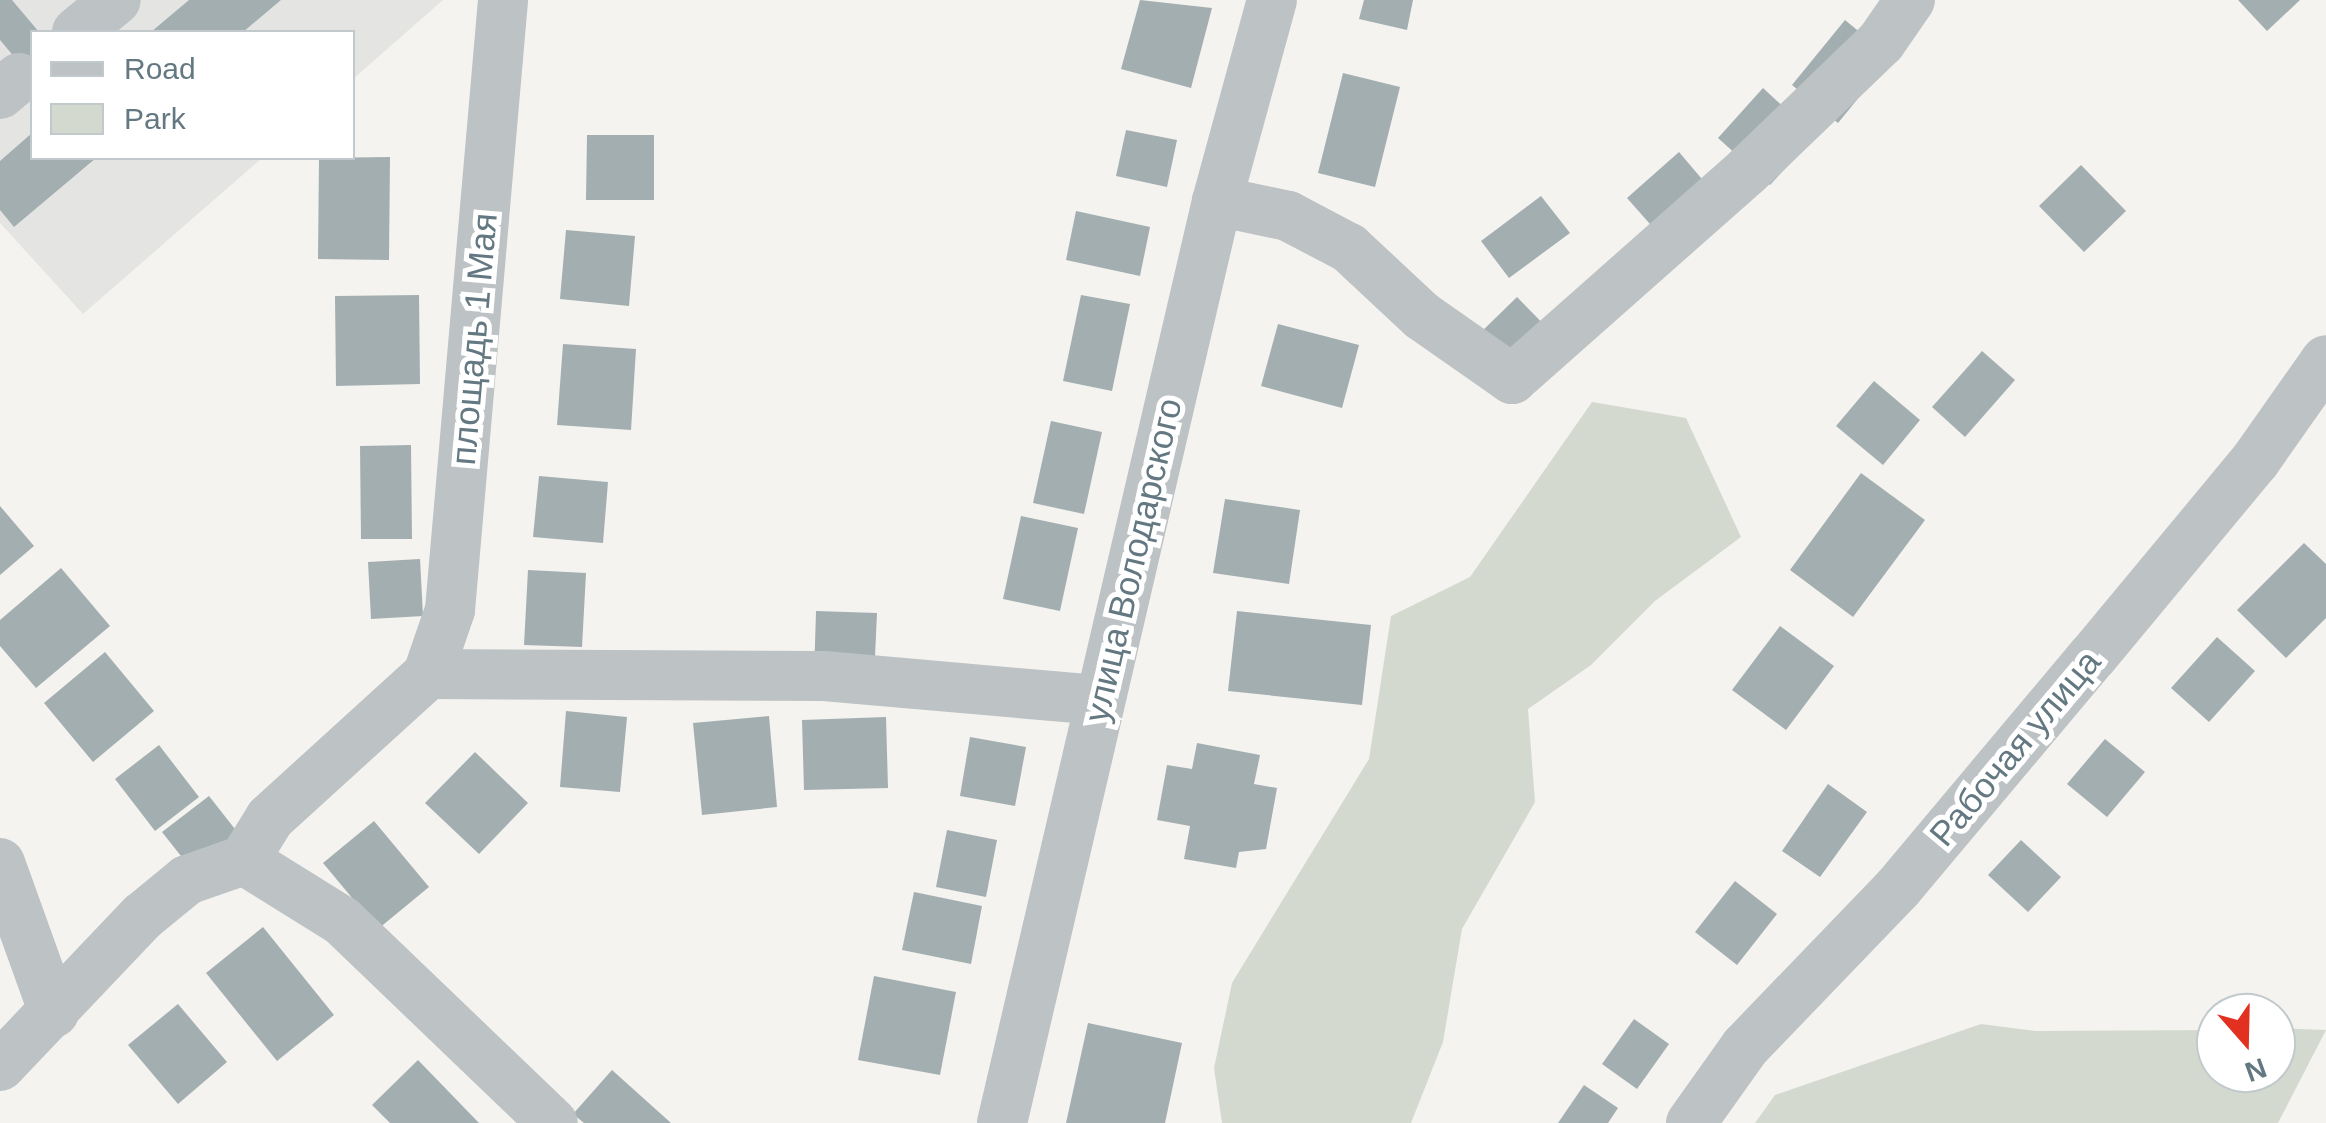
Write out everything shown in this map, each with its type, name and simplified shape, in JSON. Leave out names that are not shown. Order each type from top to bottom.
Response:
[{"type":"street","points":[[79,30],[116,0]]},
{"type":"street","name":"площадь 1 Мая","points":[[428,674],[450,610],[503,0]]},
{"type":"street","name":"улица Володарского","points":[[1002,1123],[1217,201],[1272,0]]},
{"type":"street","points":[[1217,201],[1288,216],[1349,248],[1422,316],[1512,379],[1750,168],[1881,42],[1910,0]]},
{"type":"street","name":"Рабочая улица","points":[[1691,1123],[1744,1047],[1898,888],[2242,476],[2326,360]]},
{"type":"street","points":[[0,1066],[143,916],[187,880],[244,860],[270,818],[428,674],[824,676],[1100,700]]},
{"type":"street","points":[[244,860],[342,921],[553,1123]]},
{"type":"street","points":[[0,862],[54,1013]]},
{"type":"shaded area","points":[[0,0],[443,0],[355,77],[355,30],[30,30],[30,160],[260,160],[83,314],[0,223]]},
{"type":"green space","points":[[1592,402],[1686,418],[1741,537],[1655,601],[1591,665],[1528,709],[1535,802],[1462,929],[1443,1042],[1411,1123],[1222,1123],[1214,1068],[1232,983],[1369,759],[1391,616],[1470,577]]},
{"type":"green space","points":[[1981,1024],[2036,1031],[2196,1030],[2196,1093],[2293,1093],[2278,1123],[1755,1123],[1775,1095]]},
{"type":"green space","points":[[2296,1029],[2326,1030],[2296,1088]]},
{"type":"building","points":[[0,0],[12,0],[37,30],[30,30],[30,76],[0,40]]},
{"type":"building","points":[[189,0],[281,0],[245,30],[153,30]]},
{"type":"building","points":[[1140,0],[1212,8],[1191,88],[1121,69]]},
{"type":"building","points":[[1364,0],[1413,0],[1407,30],[1359,19]]},
{"type":"building","points":[[2238,0],[2300,0],[2267,31]]},
{"type":"building","points":[[1845,20],[1891,58],[1838,123],[1792,85]]},
{"type":"building","points":[[1343,73],[1400,87],[1375,187],[1318,173]]},
{"type":"building","points":[[1763,88],[1815,136],[1770,185],[1718,138]]},
{"type":"building","points":[[1126,130],[1177,140],[1167,187],[1116,176]]},
{"type":"building","points":[[30,135],[30,160],[94,160],[14,227],[0,210],[0,161]]},
{"type":"building","points":[[587,135],[654,135],[654,200],[586,200]]},
{"type":"building","points":[[1679,152],[1724,205],[1672,249],[1627,198]]},
{"type":"building","points":[[390,157],[389,260],[318,259],[319,160]]},
{"type":"building","points":[[2081,165],[2126,211],[2084,252],[2039,206]]},
{"type":"building","points":[[1541,196],[1570,233],[1509,278],[1481,241]]},
{"type":"building","points":[[1076,211],[1150,227],[1140,276],[1066,260]]},
{"type":"building","points":[[566,230],[635,236],[629,306],[560,299]]},
{"type":"building","points":[[419,295],[420,384],[336,386],[335,296]]},
{"type":"building","points":[[1081,295],[1130,304],[1112,391],[1063,381]]},
{"type":"building","points":[[1517,297],[1563,344],[1520,385],[1475,338]]},
{"type":"building","points":[[1278,324],[1359,345],[1342,408],[1261,386]]},
{"type":"building","points":[[563,344],[636,349],[631,430],[557,425]]},
{"type":"building","points":[[1982,351],[2015,380],[1965,437],[1932,407]]},
{"type":"building","points":[[1874,381],[1920,420],[1883,465],[1836,426]]},
{"type":"building","points":[[1051,421],[1102,432],[1084,514],[1033,503]]},
{"type":"building","points":[[411,445],[412,539],[361,539],[360,446]]},
{"type":"building","points":[[1861,473],[1925,520],[1853,617],[1790,570]]},
{"type":"building","points":[[539,476],[608,482],[603,543],[533,537]]},
{"type":"building","points":[[1225,499],[1300,510],[1289,584],[1213,573]]},
{"type":"building","points":[[0,506],[34,546],[0,575]]},
{"type":"building","points":[[1021,516],[1078,528],[1060,611],[1003,599]]},
{"type":"building","points":[[2304,543],[2326,564],[2326,618],[2286,658],[2237,610]]},
{"type":"building","points":[[420,559],[423,616],[371,619],[368,562]]},
{"type":"building","points":[[61,568],[110,626],[36,688],[0,646],[0,620]]},
{"type":"building","points":[[528,570],[586,573],[582,647],[524,645]]},
{"type":"building","points":[[816,611],[877,613],[874,678],[814,676]]},
{"type":"building","points":[[1237,611],[1371,625],[1362,705],[1228,691]]},
{"type":"building","points":[[1780,626],[1834,666],[1786,730],[1732,690]]},
{"type":"building","points":[[2217,637],[2255,671],[2209,722],[2171,688]]},
{"type":"building","points":[[105,652],[154,711],[93,762],[44,703]]},
{"type":"building","points":[[566,711],[627,717],[620,792],[560,787]]},
{"type":"building","points":[[769,716],[777,807],[702,815],[693,723]]},
{"type":"building","points":[[886,717],[888,788],[804,790],[802,720]]},
{"type":"building","points":[[970,737],[1026,747],[1015,806],[960,796]]},
{"type":"building","points":[[2105,739],[2145,772],[2107,817],[2067,784]]},
{"type":"building","points":[[1197,743],[1260,755],[1254,784],[1277,788],[1266,849],[1239,852],[1236,868],[1184,859],[1190,826],[1157,820],[1167,765],[1192,769]]},
{"type":"building","points":[[159,745],[199,797],[155,831],[115,779]]},
{"type":"building","points":[[475,752],[528,803],[479,854],[425,803]]},
{"type":"building","points":[[1828,784],[1867,812],[1820,877],[1782,851]]},
{"type":"building","points":[[209,796],[238,833],[192,870],[162,832]]},
{"type":"building","points":[[374,821],[429,887],[378,929],[323,863]]},
{"type":"building","points":[[947,830],[997,840],[986,897],[936,887]]},
{"type":"building","points":[[2021,840],[2061,877],[2028,912],[1988,875]]},
{"type":"building","points":[[1735,881],[1777,914],[1737,965],[1695,932]]},
{"type":"building","points":[[914,892],[982,906],[971,964],[902,950]]},
{"type":"building","points":[[263,927],[334,1015],[277,1061],[206,973]]},
{"type":"building","points":[[874,976],[956,992],[940,1075],[858,1060]]},
{"type":"building","points":[[178,1004],[227,1062],[178,1104],[128,1045]]},
{"type":"building","points":[[1634,1019],[1669,1044],[1637,1089],[1602,1064]]},
{"type":"building","points":[[1088,1023],[1182,1043],[1165,1123],[1066,1123]]},
{"type":"building","points":[[418,1060],[479,1123],[390,1123],[372,1105]]},
{"type":"building","points":[[612,1070],[671,1123],[584,1123],[573,1114]]},
{"type":"building","points":[[1584,1085],[1618,1108],[1608,1123],[1558,1123]]}]
